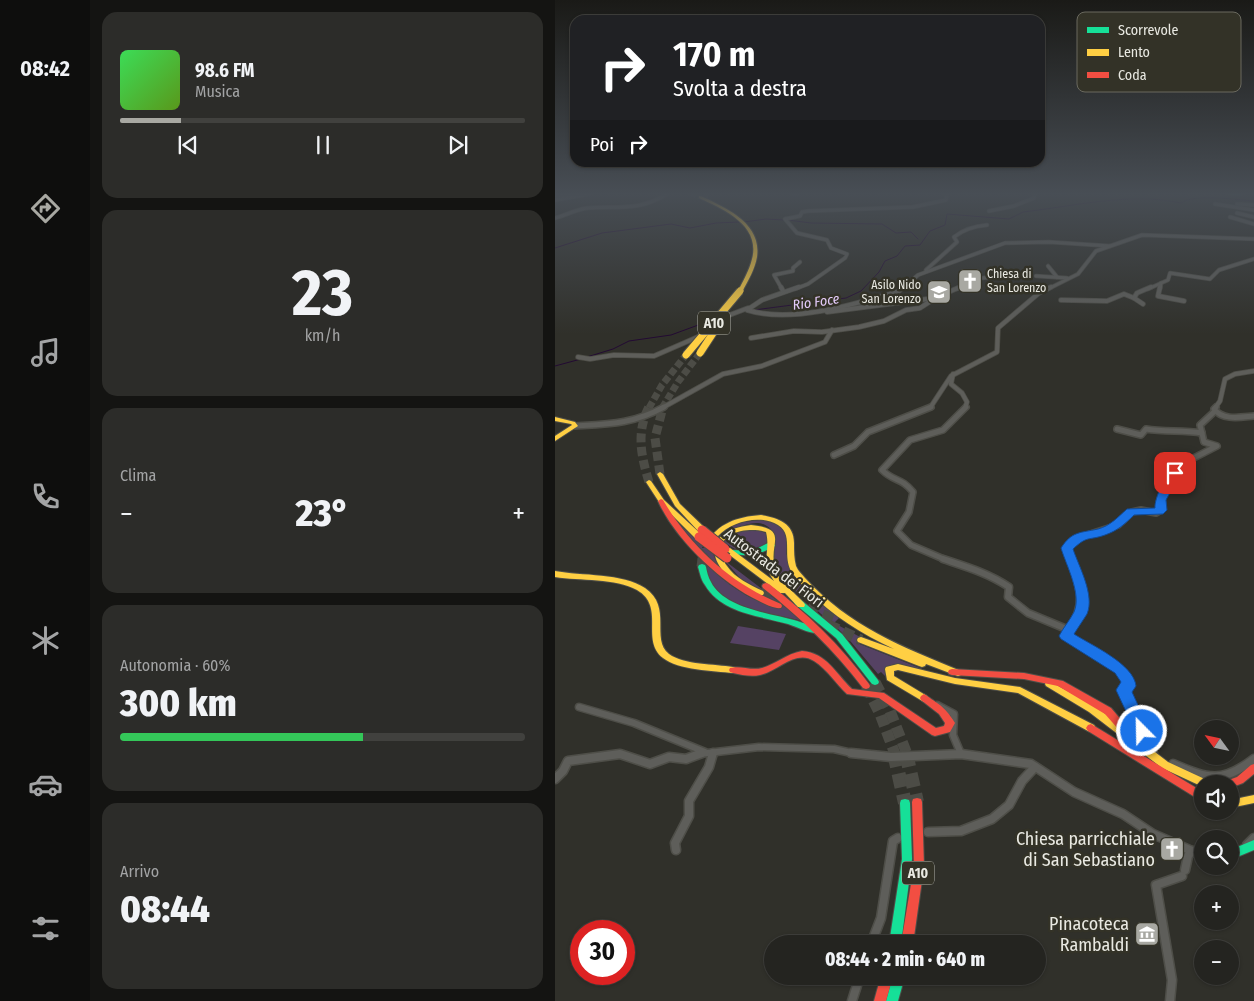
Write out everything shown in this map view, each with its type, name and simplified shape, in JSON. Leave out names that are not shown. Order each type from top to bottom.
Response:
[{"type":"main road","name":"A10","points":[[700,353],[759,266],[759,244]]},
{"type":"main road","name":"A10","points":[[686,355],[742,291]]},
{"type":"main road","points":[[555,419],[573,423],[575,426],[555,439]]},
{"type":"main road","name":"Autostrada dei Fiori","points":[[661,474],[677,504],[712,547],[727,554],[801,605],[839,636],[875,682]]},
{"type":"main road","name":"Autostrada dei Fiori","points":[[649,482],[661,501],[796,609],[834,644],[866,686]]},
{"type":"main road","points":[[661,501],[666,513],[721,576],[743,592],[778,606]]},
{"type":"main road","points":[[712,547],[708,543],[711,539],[733,522],[754,517],[777,521],[786,527],[791,534],[789,556],[794,570],[835,612],[898,647],[958,673]]},
{"type":"main road","points":[[760,593],[740,582],[723,566],[718,555],[722,539],[732,530],[753,525],[769,531],[772,538],[769,563],[773,573],[801,605]]},
{"type":"main road","points":[[727,554],[751,555],[760,553],[771,545]]},
{"type":"main road","points":[[702,567],[708,585],[726,602],[751,612],[802,623],[834,644]]},
{"type":"main road","points":[[555,574],[582,580],[631,584],[643,589],[653,599],[659,611],[657,637],[659,650],[671,658],[757,673],[765,672],[795,654],[810,655],[825,664],[850,692],[881,695],[931,731],[943,732],[949,727],[950,720],[932,704],[890,678],[888,674],[889,669],[897,666],[955,680],[1020,690],[1068,713],[1194,792]]},
{"type":"main road","points":[[836,620],[919,663]]},
{"type":"main road","points":[[861,640],[919,663],[958,673],[1024,676],[1067,686],[1108,711],[1136,743],[1183,775],[1194,779]]},
{"type":"main road","points":[[1239,780],[1254,768]]},
{"type":"main road","points":[[1239,802],[1254,799]]},
{"type":"main road","name":"A10","points":[[908,935],[919,866],[917,802]]},
{"type":"main road","name":"A10","points":[[896,935],[907,858],[905,804]]},
{"type":"main road","points":[[880,1001],[884,985]]},
{"type":"main road","points":[[892,1001],[896,985]]},
{"type":"street","points":[[578,357],[586,359],[614,355],[643,357],[659,355],[716,327],[729,314],[748,310],[783,292],[808,284],[828,268],[844,260],[847,254],[832,249],[826,241]]},
{"type":"street","points":[[922,273],[956,241]]},
{"type":"street","points":[[834,455],[854,446],[868,432],[929,408],[936,401],[945,381],[953,374],[995,354],[998,328],[1009,317],[1039,293],[1078,274],[1096,251],[1125,241]]},
{"type":"street","points":[[748,310],[767,315],[850,305],[899,291],[911,279],[922,273],[1009,242],[1110,246]]},
{"type":"street","points":[[1134,298],[1137,293],[1168,280],[1170,273],[1210,279],[1219,270],[1254,259]]},
{"type":"street","points":[[783,292],[774,275],[794,270],[793,268],[800,262]]},
{"type":"street","points":[[1048,266],[1053,275],[1059,278]]},
{"type":"street","points":[[751,338],[794,332],[822,332],[884,321],[907,310],[920,308],[935,298],[982,278],[1009,276],[1013,275],[1013,272]]},
{"type":"street","points":[[1036,276],[1071,278]]},
{"type":"street","points":[[1161,283],[1158,296],[1184,301]]},
{"type":"street","points":[[1061,300],[1099,302],[1118,300],[1124,294],[1143,304]]},
{"type":"street","points":[[814,310],[835,312],[935,298]]},
{"type":"street","points":[[575,426],[609,424],[643,418],[723,374],[762,366],[825,342],[832,330]]},
{"type":"street","points":[[1254,372],[1235,374],[1225,379],[1221,389],[1221,397],[1214,412],[1200,425],[1204,442],[1217,446],[1182,464],[1160,500],[1161,510],[1156,512],[1144,510],[1131,512],[1116,526],[1101,533],[1081,535],[1069,544],[1067,548],[1081,592],[1082,605],[1080,613],[1066,636],[1114,664],[1125,676],[1128,686],[1124,690],[1154,752],[1172,763],[1214,779],[1229,777],[1254,759]]},
{"type":"street","points":[[953,374],[951,384],[962,393],[967,402],[961,414],[950,426],[940,433],[912,438],[882,470],[889,477],[905,482],[913,492],[909,512],[897,532],[906,542],[918,549],[939,556],[952,564],[979,571],[1002,582],[1009,587],[1008,597],[1016,605],[1036,618],[1069,630]]},
{"type":"street","points":[[1214,412],[1224,416],[1254,416]]},
{"type":"street","points":[[1117,429],[1136,436],[1141,435],[1146,429],[1163,432],[1180,430],[1202,433]]},
{"type":"street","points":[[932,704],[946,707],[954,715],[956,720],[953,731],[961,754]]},
{"type":"street","points":[[579,707],[634,723],[709,753]]},
{"type":"street","points":[[555,778],[563,771],[568,761],[574,759],[601,758],[624,754],[650,764],[673,756],[686,759],[709,753],[759,747],[834,749],[859,755],[891,757],[961,754],[1025,762],[1051,775],[1074,792],[1123,814],[1153,834],[1187,847],[1192,851],[1188,856],[1184,873],[1156,886],[1172,980],[1169,1001]]},
{"type":"street","points":[[676,850],[675,843],[689,816],[689,800],[709,767],[709,753]]},
{"type":"street","points":[[1150,761],[1159,770]]},
{"type":"street","points":[[928,832],[940,834],[963,832],[975,827],[1010,804],[1023,780],[1035,767]]},
{"type":"street","points":[[874,935],[881,918],[893,841],[898,838]]},
{"type":"street","points":[[1249,846],[1254,838]]},
{"type":"street","points":[[852,1001],[857,985]]},
{"type":"shaded area","points":[[767,519],[787,531],[786,554],[820,602],[839,618],[834,623],[862,638],[857,643],[935,674],[894,664],[885,669],[885,676],[881,672],[878,674],[846,636],[777,575],[771,557],[775,535],[770,528],[763,524],[748,524],[719,538],[716,536],[735,523]]},
{"type":"shaded area","points":[[677,523],[704,544],[702,548],[708,548],[713,553],[716,562],[735,582],[756,594],[761,590],[741,579],[724,560],[805,622],[745,608],[730,602],[719,594],[710,582],[705,567],[698,567],[699,556],[734,588],[764,604],[776,608],[779,605],[748,593],[731,582]]},
{"type":"shaded area","points":[[746,528],[755,528],[767,534],[767,544],[756,550],[745,552],[735,549],[724,542],[728,536]]},
{"type":"shaded area","points":[[738,626],[786,634],[779,650],[730,643]]},
{"type":"waterway","points":[[555,248],[578,241]]},
{"type":"waterway","name":"Rio Foce","points":[[754,310],[846,298],[861,291],[879,272],[885,261],[897,256],[905,246],[920,245],[923,241]]},
{"type":"waterway","name":"Rio Foce","points":[[728,317],[745,311]]},
{"type":"waterway","name":"Rio Foce","points":[[587,357],[613,349],[629,341],[671,335],[712,320]]},
{"type":"waterway","name":"Rio Foce","points":[[555,366],[581,359]]},
{"type":"tunnel","points":[[662,408],[678,382],[700,353]]},
{"type":"tunnel","points":[[649,408],[662,385],[686,355]]},
{"type":"tunnel","points":[[649,407],[642,426],[641,444],[649,482]]},
{"type":"tunnel","points":[[660,474],[655,438],[663,407]]},
{"type":"tunnel","points":[[702,560],[703,553],[712,547]]},
{"type":"tunnel","points":[[702,567],[703,559]]},
{"type":"tunnel","points":[[760,593],[785,602]]},
{"type":"tunnel","points":[[807,609],[836,620]]},
{"type":"tunnel","points":[[828,625],[861,640]]},
{"type":"tunnel","points":[[875,682],[890,711],[907,754]]},
{"type":"tunnel","points":[[866,686],[880,714],[895,754]]},
{"type":"tunnel","points":[[894,753],[905,803]]},
{"type":"tunnel","points":[[906,753],[917,802]]},
{"type":"traffic: fast","points":[[732,552],[753,554],[771,545]]},
{"type":"traffic: fast","points":[[702,567],[709,586],[717,596],[729,603],[742,609],[788,621],[815,631]]},
{"type":"traffic: fast","points":[[798,602],[839,636],[875,682]]},
{"type":"traffic: fast","points":[[896,935],[907,859],[905,803]]},
{"type":"traffic: fast","points":[[1239,851],[1254,845]]},
{"type":"traffic: fast","points":[[892,1001],[896,985]]},
{"type":"traffic: slow","points":[[740,291],[750,273],[755,257],[754,241]]},
{"type":"traffic: slow","points":[[686,355],[740,291]]},
{"type":"traffic: slow","points":[[700,353],[719,324]]},
{"type":"traffic: slow","points":[[555,419],[573,423],[575,426],[555,439]]},
{"type":"traffic: slow","points":[[660,474],[677,505],[702,530]]},
{"type":"traffic: slow","points":[[649,482],[661,501],[699,537]]},
{"type":"traffic: slow","points":[[709,544],[724,527],[748,518],[761,517],[772,519],[782,524],[790,533],[791,559],[794,570],[823,601],[858,627],[877,638],[958,673]]},
{"type":"traffic: slow","points":[[760,593],[733,577],[721,563],[718,552],[719,544],[724,537],[732,532],[751,527],[769,531],[771,539],[771,569],[778,580],[801,605]]},
{"type":"traffic: slow","points":[[727,550],[783,591]]},
{"type":"traffic: slow","points":[[555,574],[611,580],[641,589],[650,596],[654,604],[657,641],[660,649],[666,656],[673,660],[698,666],[733,670]]},
{"type":"traffic: slow","points":[[861,640],[922,664]]},
{"type":"traffic: slow","points":[[924,698],[890,678],[889,669],[898,667],[955,681],[1020,690],[1091,728]]},
{"type":"traffic: slow","points":[[1049,684],[1092,709],[1165,765],[1194,778]]},
{"type":"traffic: slow","points":[[1239,802],[1254,799]]},
{"type":"traffic: jam","points":[[661,501],[678,528],[716,569],[751,594],[778,606]]},
{"type":"traffic: jam","points":[[702,530],[725,549]]},
{"type":"traffic: jam","points":[[699,537],[727,558]]},
{"type":"traffic: jam","points":[[766,586],[820,632],[866,686]]},
{"type":"traffic: jam","points":[[733,670],[750,673],[760,672],[795,655],[809,654],[822,662],[850,692],[881,695],[935,732],[947,729],[950,723],[942,711],[924,698]]},
{"type":"traffic: jam","points":[[952,672],[1024,676],[1060,683],[1108,711],[1136,743]]},
{"type":"traffic: jam","points":[[1091,728],[1194,792]]},
{"type":"traffic: jam","points":[[1239,780],[1254,768]]},
{"type":"traffic: jam","points":[[908,935],[919,866],[917,802]]},
{"type":"traffic: jam","points":[[880,1001],[884,985]]},
{"type":"place","name":"Chiesa di San Lorenzo","points":[[970,281]]},
{"type":"place","name":"Asilo Nido San Lorenzo","points":[[939,292]]},
{"type":"place","name":"Chiesa parricchiale di San Sebastiano","points":[[1172,849]]},
{"type":"place","name":"Pinacoteca Rambaldi","points":[[1147,934]]},
{"type":"route","points":[[1142,731],[1135,712],[1125,694],[1124,690],[1128,686],[1125,676],[1114,664],[1066,636],[1080,613],[1082,605],[1081,592],[1067,548],[1073,540],[1081,535],[1101,533],[1116,526],[1131,512],[1144,510],[1156,512],[1161,510],[1160,500],[1175,473]]}]
